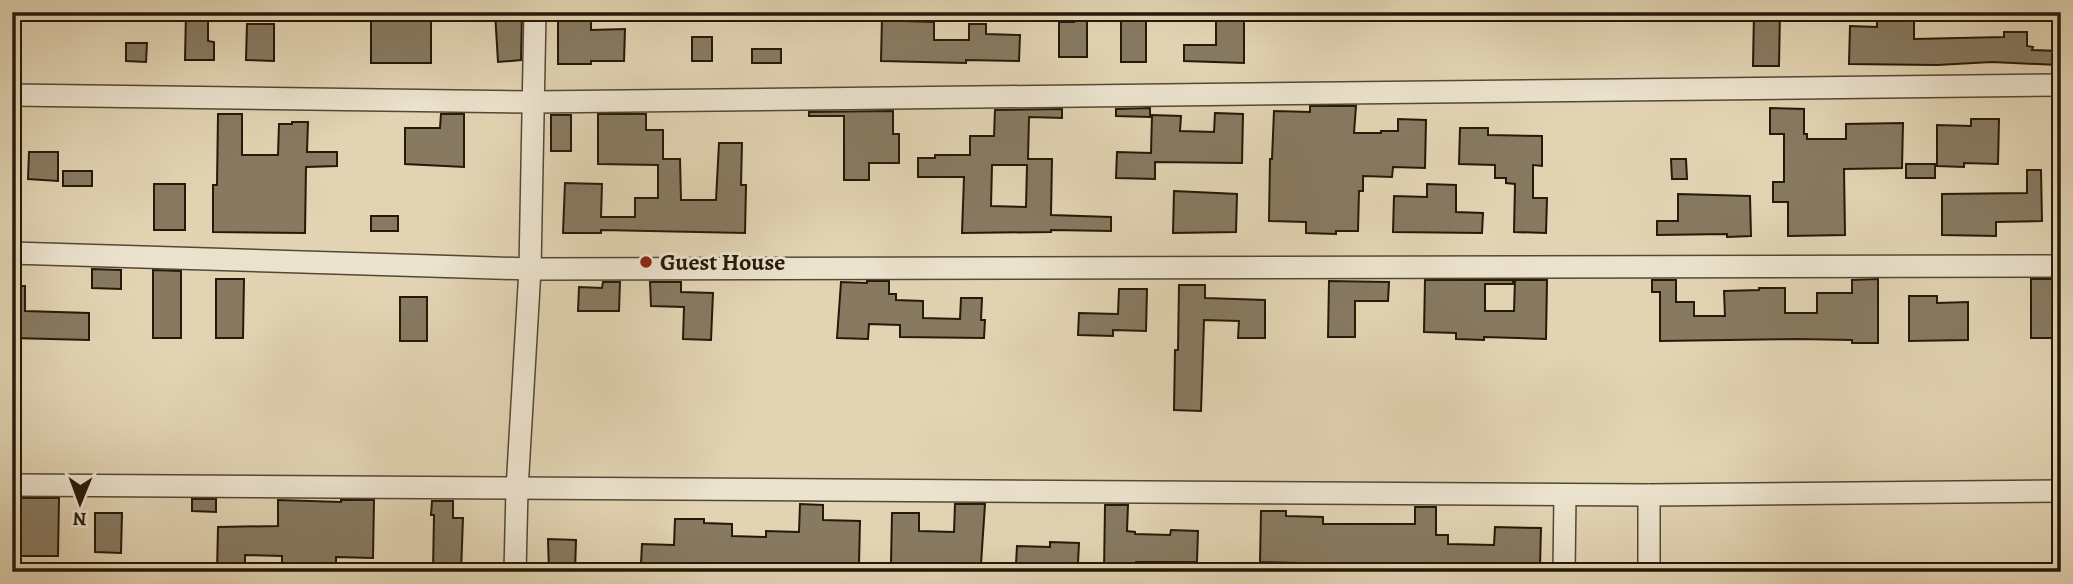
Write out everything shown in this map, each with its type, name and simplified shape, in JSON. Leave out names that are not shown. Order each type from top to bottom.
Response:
[{"type":"street","points":[[515,572],[517,489],[530,270],[535,12]]},
{"type":"street","points":[[12,95],[533,102],[2061,85]]},
{"type":"street","points":[[12,253],[530,270],[2061,266]]},
{"type":"street","points":[[12,485],[1565,495],[2061,491]]},
{"type":"street","points":[[1564,572],[1565,495]]},
{"type":"street","points":[[1649,495],[1649,572]]},
{"type":"building","points":[[186,12],[208,12],[208,41],[214,42],[214,60],[185,60]]},
{"type":"building","points":[[371,12],[431,12],[431,63],[371,63]]},
{"type":"building","points":[[495,12],[522,12],[521,60],[498,62]]},
{"type":"building","points":[[558,12],[591,12],[591,30],[625,29],[624,61],[558,64]]},
{"type":"building","points":[[1074,12],[1087,12],[1087,57],[1059,57],[1059,22],[1074,22]]},
{"type":"building","points":[[1121,12],[1146,12],[1146,62],[1121,62]]},
{"type":"building","points":[[1754,12],[1780,12],[1779,66],[1753,66]]},
{"type":"building","points":[[1877,14],[1914,15],[1914,39],[2004,37],[2004,32],[2027,32],[2027,46],[2033,47],[2032,50],[2059,51],[2058,65],[1992,62],[1937,65],[1849,64],[1850,26],[1877,27]]},
{"type":"building","points":[[882,16],[905,16],[905,21],[934,22],[934,40],[969,40],[969,24],[986,24],[986,34],[1020,35],[1019,61],[881,61]]},
{"type":"building","points":[[1216,18],[1244,18],[1244,63],[1184,61],[1184,45],[1216,45]]},
{"type":"building","points":[[247,24],[274,24],[274,61],[246,60]]},
{"type":"building","points":[[692,37],[712,37],[712,61],[692,61]]},
{"type":"building","points":[[126,43],[147,43],[146,62],[126,61]]},
{"type":"building","points":[[752,49],[781,49],[781,63],[752,63]]},
{"type":"building","points":[[1310,106],[1356,106],[1354,133],[1398,131],[1398,119],[1426,120],[1425,168],[1393,167],[1392,177],[1363,176],[1363,191],[1359,191],[1358,231],[1336,231],[1336,234],[1306,233],[1306,222],[1269,221],[1274,111],[1310,112]]},
{"type":"building","points":[[1150,108],[1150,117],[1116,116],[1116,109]]},
{"type":"building","points":[[1770,108],[1804,109],[1804,134],[1807,134],[1807,139],[1846,139],[1846,124],[1903,123],[1902,168],[1844,169],[1845,235],[1788,236],[1788,202],[1773,202],[1773,182],[1784,182],[1784,134],[1770,134]]},
{"type":"building","points":[[1062,109],[1062,118],[1029,117],[1028,159],[1052,159],[1051,215],[1111,217],[1111,231],[962,233],[964,177],[918,177],[918,158],[970,155],[970,136],[994,136],[995,110]],"holes":[[[992,165],[1027,165],[1026,207],[991,206]]]},
{"type":"building","points":[[893,111],[893,134],[899,134],[899,163],[869,163],[869,180],[844,180],[844,116],[809,116],[809,112]]},
{"type":"building","points":[[1215,113],[1243,114],[1242,163],[1155,162],[1155,179],[1116,178],[1117,152],[1151,153],[1152,115],[1181,116],[1180,131],[1214,132]]},
{"type":"building","points":[[218,114],[242,114],[242,155],[278,155],[279,124],[292,122],[308,122],[307,152],[337,152],[337,166],[306,167],[305,233],[213,232]]},
{"type":"building","points":[[441,114],[464,114],[464,167],[405,164],[405,128],[440,128]]},
{"type":"building","points":[[598,114],[646,114],[646,130],[663,130],[663,159],[680,159],[681,200],[716,200],[719,143],[742,143],[741,185],[746,185],[745,233],[601,230],[601,233],[563,233],[565,183],[602,184],[601,217],[635,217],[635,198],[658,198],[658,165],[598,164]]},
{"type":"building","points":[[551,115],[571,115],[571,151],[551,151]]},
{"type":"building","points":[[1971,119],[1999,119],[1998,164],[1964,163],[1964,167],[1937,166],[1937,125],[1971,126]]},
{"type":"building","points":[[1460,128],[1488,128],[1488,135],[1542,136],[1542,166],[1533,165],[1533,198],[1547,198],[1546,233],[1514,232],[1515,184],[1506,183],[1506,178],[1495,178],[1495,165],[1459,164]]},
{"type":"building","points":[[29,152],[58,152],[58,181],[28,179]]},
{"type":"building","points":[[1671,159],[1686,159],[1687,179],[1672,179]]},
{"type":"building","points":[[1906,164],[1935,164],[1935,178],[1906,178]]},
{"type":"building","points":[[2027,170],[2041,170],[2042,221],[1996,222],[1996,236],[1942,235],[1942,194],[2027,193]]},
{"type":"building","points":[[63,171],[92,171],[92,186],[63,186]]},
{"type":"building","points":[[154,184],[185,184],[185,230],[154,230]]},
{"type":"building","points":[[1427,184],[1456,185],[1456,212],[1483,213],[1482,233],[1393,232],[1394,196],[1427,197]]},
{"type":"building","points":[[1174,191],[1237,194],[1236,232],[1173,233]]},
{"type":"building","points":[[1678,194],[1750,196],[1751,236],[1657,235],[1657,221],[1678,221]]},
{"type":"building","points":[[371,216],[398,216],[398,231],[371,231]]},
{"type":"building","points":[[92,269],[121,270],[121,289],[92,288]]},
{"type":"building","points":[[153,270],[181,271],[181,338],[153,338]]},
{"type":"building","points":[[216,279],[244,279],[243,338],[216,338]]},
{"type":"building","points":[[1878,279],[1878,343],[1797,339],[1660,341],[1660,292],[1652,292],[1652,280],[1676,280],[1676,302],[1694,302],[1694,316],[1725,316],[1724,291],[1785,288],[1785,313],[1817,313],[1817,293],[1852,293],[1852,280]]},
{"type":"building","points":[[2031,279],[2056,279],[2056,338],[2031,338]]},
{"type":"building","points":[[1425,280],[1513,280],[1513,284],[1485,284],[1485,311],[1514,311],[1515,280],[1547,280],[1546,339],[1456,339],[1456,333],[1424,332]]},
{"type":"building","points":[[889,281],[889,294],[896,294],[896,300],[923,301],[923,318],[960,319],[961,298],[982,298],[984,338],[900,337],[900,325],[869,324],[868,339],[837,338],[841,282]]},
{"type":"building","points":[[1329,281],[1389,282],[1388,301],[1355,301],[1355,337],[1328,337]]},
{"type":"building","points":[[603,282],[620,282],[619,311],[578,311],[579,287],[602,288]]},
{"type":"building","points":[[650,282],[681,282],[681,292],[713,293],[711,340],[683,339],[684,307],[651,306]]},
{"type":"building","points":[[1179,285],[1205,285],[1205,298],[1265,300],[1265,338],[1238,338],[1239,321],[1204,320],[1201,411],[1174,410]]},
{"type":"building","points":[[12,286],[25,286],[25,311],[89,313],[89,340],[12,338]]},
{"type":"building","points":[[1119,289],[1147,289],[1146,331],[1113,330],[1113,336],[1078,335],[1079,313],[1118,314]]},
{"type":"building","points":[[1909,296],[1937,296],[1937,303],[1968,302],[1968,340],[1909,341]]},
{"type":"building","points":[[400,297],[427,297],[427,341],[400,341]]},
{"type":"building","points":[[12,498],[59,498],[58,556],[12,556]]},
{"type":"building","points":[[192,499],[216,499],[216,512],[192,511]]},
{"type":"building","points":[[278,500],[374,500],[373,558],[336,557],[336,572],[282,572],[282,556],[245,555],[245,572],[217,572],[218,527],[278,526]]},
{"type":"building","points":[[432,501],[453,501],[453,518],[463,518],[461,572],[433,572]]},
{"type":"building","points":[[800,504],[823,505],[823,520],[860,521],[859,564],[791,566],[791,572],[704,572],[704,567],[641,564],[642,544],[674,545],[675,519],[704,519],[704,523],[732,524],[732,536],[766,537],[766,531],[799,532]]},
{"type":"building","points":[[955,504],[985,504],[981,564],[891,563],[892,513],[919,513],[919,531],[954,532]]},
{"type":"building","points":[[1105,505],[1128,505],[1127,531],[1135,534],[1170,535],[1171,530],[1198,531],[1197,562],[1136,562],[1136,572],[1104,572]]},
{"type":"building","points":[[1415,507],[1436,507],[1436,535],[1448,535],[1448,544],[1494,545],[1495,527],[1541,528],[1540,566],[1505,565],[1505,572],[1476,572],[1476,563],[1415,566],[1260,562],[1261,511],[1286,511],[1286,516],[1323,517],[1323,524],[1415,524]]},
{"type":"building","points":[[95,513],[122,513],[121,553],[95,552]]},
{"type":"building","points":[[548,539],[576,540],[575,572],[549,572]]},
{"type":"building","points":[[1050,542],[1079,543],[1078,563],[1016,564],[1017,546],[1050,547]]},
{"type":"place","name":"Guest House","points":[[646,262]]}]
